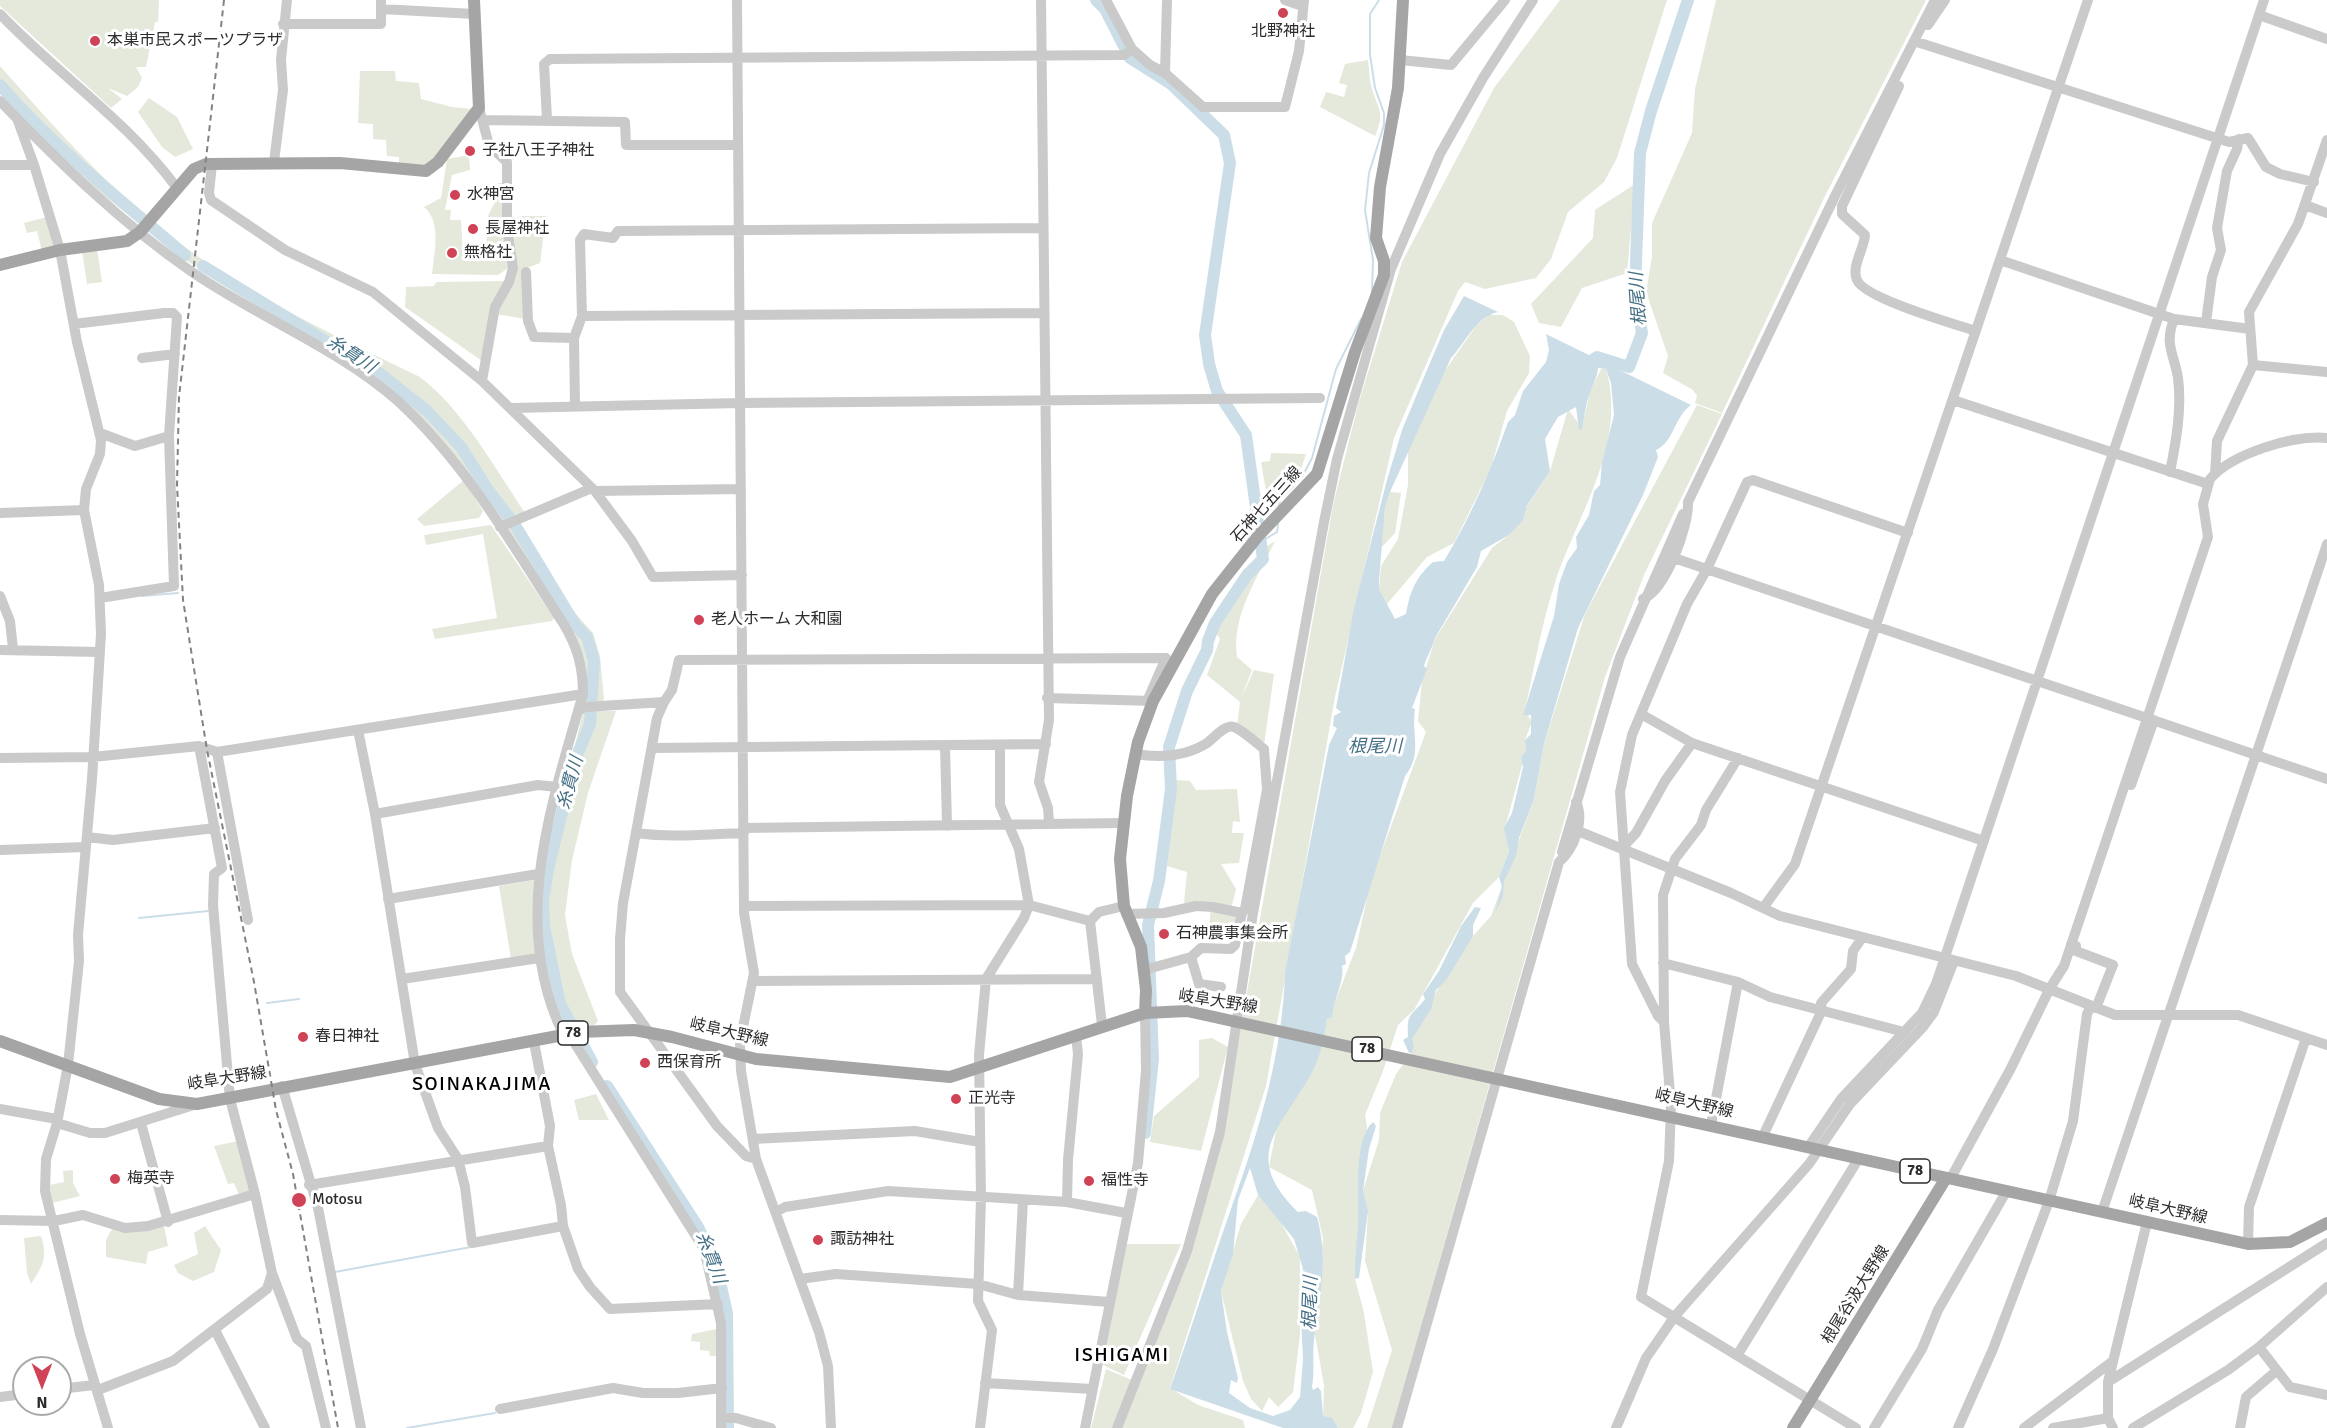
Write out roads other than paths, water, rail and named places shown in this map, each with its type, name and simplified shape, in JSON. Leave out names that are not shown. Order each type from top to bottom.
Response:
[{"type":"main road","points":[[0,265],[60,250],[127,241],[141,230],[194,168],[212,164],[340,163],[426,171],[438,162],[481,114],[474,0]]},
{"type":"main road","name":"石神七五三線","points":[[1150,1012],[1149,969],[1142,947],[1125,910],[1120,859],[1123,823],[1136,754],[1150,700],[1212,594],[1258,536],[1317,474],[1355,352],[1384,275],[1384,261],[1376,238],[1380,187],[1389,147],[1400,60],[1403,0]]},
{"type":"main road","name":"岐阜大野線","points":[[0,1041],[159,1099],[197,1104],[230,1099],[282,1086],[603,1030],[651,1034],[739,1055],[922,1076],[950,1077],[1076,1036],[1102,1025],[1150,1012],[1186,1011],[1242,1021],[2248,1245],[2290,1242],[2327,1223]]},
{"type":"main road","name":"根尾谷汲大野線","points":[[1793,1428],[1946,1178]]},
{"type":"street","points":[[274,162],[283,90],[281,60],[286,0]]},
{"type":"street","points":[[737,0],[744,906],[753,981],[739,1055],[756,1159],[800,1279],[828,1366],[831,1428]]},
{"type":"street","points":[[1041,0],[1049,720],[1039,782],[1048,808],[1049,822]]},
{"type":"street","points":[[1106,0],[1129,51],[1165,73],[1203,107],[1285,107],[1299,51],[1303,3],[1285,0]]},
{"type":"street","points":[[1165,73],[1167,0]]},
{"type":"street","points":[[1400,60],[1450,66],[1505,0]]},
{"type":"street","points":[[1117,1428],[1182,1264],[1203,1199],[1220,1132],[1242,1021],[1241,998],[1253,913],[1336,459],[1391,269],[1440,154],[1483,78],[1533,0]]},
{"type":"street","points":[[1935,0],[1842,206],[1842,214],[1865,235],[1855,270],[1856,279],[1862,287],[1881,297],[1976,332]]},
{"type":"street","points":[[1397,1428],[1494,1077],[1620,657],[1643,599],[1688,502],[1835,196],[1917,38],[1945,0]]},
{"type":"street","points":[[1763,908],[1796,864],[2088,0]]},
{"type":"street","points":[[1616,1428],[1646,1358],[1675,1316],[1850,1104],[1934,1012],[1984,841],[2264,0]]},
{"type":"street","points":[[284,24],[381,24],[381,5],[474,14]]},
{"type":"street","points":[[0,14],[117,120],[157,161],[177,188]]},
{"type":"street","points":[[2259,15],[2327,39]]},
{"type":"street","points":[[1917,38],[2218,139],[2229,142],[2239,138],[2248,138],[2266,167],[2280,174],[2314,182]]},
{"type":"street","points":[[547,119],[544,64],[550,59],[1042,55],[1129,51]]},
{"type":"street","points":[[0,101],[101,202],[141,230],[192,272],[350,366],[384,390],[442,446],[508,523],[575,643],[583,670],[581,709],[558,787],[538,874],[535,909],[539,958],[554,1015],[704,1249],[721,1323],[725,1420],[771,1428]]},
{"type":"street","points":[[482,381],[495,307],[509,282],[513,268],[507,227],[507,162],[489,145],[481,114],[625,122],[626,145],[738,145]]},
{"type":"street","points":[[16,118],[34,165],[60,250],[74,324],[100,433],[100,454],[86,489],[84,510],[100,598],[100,652],[78,935],[79,961],[68,1065],[57,1121],[46,1159],[45,1191],[94,1385],[108,1428]]},
{"type":"street","points":[[2206,322],[2212,277],[2222,250],[2217,228],[2227,171],[2237,149],[2239,138]]},
{"type":"street","points":[[2215,474],[2217,441],[2253,364],[2249,312],[2298,224],[2327,140]]},
{"type":"street","points":[[212,164],[208,193],[211,200],[285,250],[373,292],[512,408],[593,489],[632,541],[653,578],[742,575]]},
{"type":"street","points":[[0,165],[34,165]]},
{"type":"street","points":[[2306,206],[2327,213]]},
{"type":"street","points":[[575,405],[574,338],[582,316],[580,240],[584,234],[613,238],[618,231],[1042,228]]},
{"type":"street","points":[[2000,260],[2174,320],[2250,329]]},
{"type":"street","points":[[526,272],[528,321],[534,337],[574,338]]},
{"type":"street","points":[[74,324],[173,313],[177,317],[170,436],[174,586],[100,598]]},
{"type":"street","points":[[582,316],[740,317],[1044,313]]},
{"type":"street","points":[[2170,472],[2178,414],[2178,378],[2168,340],[2174,320]]},
{"type":"street","points":[[142,358],[175,354]]},
{"type":"street","points":[[2253,364],[2327,372]]},
{"type":"street","points":[[512,408],[575,405],[1320,398]]},
{"type":"street","points":[[1953,400],[2208,484]]},
{"type":"street","points":[[100,433],[135,446],[170,436]]},
{"type":"street","points":[[1946,1178],[1952,1176],[2012,1068],[2050,988],[2074,945],[2208,537],[2203,504],[2208,484],[2215,474],[2242,457],[2300,438],[2327,438]]},
{"type":"street","points":[[1664,1022],[1658,1016],[1632,964],[1622,848],[1620,792],[1632,735],[1687,604],[1707,569],[1747,482],[1753,480],[1908,533]]},
{"type":"street","points":[[508,523],[593,489],[741,489]]},
{"type":"street","points":[[1643,599],[1651,596],[1674,558],[1688,516],[1688,502]]},
{"type":"street","points":[[0,513],[84,510]]},
{"type":"street","points":[[2102,1212],[2327,544]]},
{"type":"street","points":[[1674,558],[2327,779]]},
{"type":"street","points":[[0,596],[10,621],[13,649]]},
{"type":"street","points":[[0,650],[100,652]]},
{"type":"street","points":[[756,1159],[746,1156],[717,1126],[651,1034],[631,1011],[620,992],[623,903],[657,718],[672,690],[679,660],[1166,658],[1150,700],[1047,699]]},
{"type":"street","points":[[0,758],[93,757],[199,746],[217,752],[583,694]]},
{"type":"street","points":[[581,709],[664,702]]},
{"type":"street","points":[[1641,714],[1692,743],[1984,841]]},
{"type":"street","points":[[1136,754],[1157,758],[1177,755],[1206,743],[1227,727],[1234,727],[1264,749],[1267,790],[1235,945],[1231,949]]},
{"type":"street","points":[[358,730],[375,814],[415,1064],[438,1128],[458,1159],[465,1187],[472,1243],[563,1226]]},
{"type":"street","points":[[1622,848],[1636,833],[1665,781],[1692,743]]},
{"type":"street","points":[[652,748],[1046,744]]},
{"type":"street","points":[[945,745],[947,826]]},
{"type":"street","points":[[980,1428],[992,1330],[978,1301],[981,1198],[979,1069],[986,979],[1029,905],[1023,864],[1000,805],[998,791],[1000,745]]},
{"type":"street","points":[[199,746],[222,868],[214,874],[213,905],[230,1099],[255,1194],[272,1273],[297,1339],[306,1346],[326,1428]]},
{"type":"street","points":[[217,752],[248,920]]},
{"type":"street","points":[[1738,758],[1706,810],[1701,825],[1684,845],[1670,869],[1662,905],[1664,1022],[1671,1116],[1667,1178],[1641,1297],[1856,1428]]},
{"type":"street","points":[[375,814],[538,785],[558,787]]},
{"type":"street","points":[[1559,862],[1565,857],[1578,831],[1579,808],[1576,802]]},
{"type":"street","points":[[636,833],[668,838],[744,831],[1009,825],[1049,822],[1123,823]]},
{"type":"street","points":[[0,850],[215,828]]},
{"type":"street","points":[[1578,831],[1780,916],[2016,976],[2115,1015],[2238,1015],[2327,1045]]},
{"type":"street","points":[[388,899],[538,874]]},
{"type":"street","points":[[744,906],[1029,905],[1090,921]]},
{"type":"street","points":[[1090,921],[1099,912],[1125,910],[1164,913],[1196,906],[1242,913]]},
{"type":"street","points":[[1090,921],[1102,1025]]},
{"type":"street","points":[[1763,1136],[1822,1010],[1821,1003],[1851,969],[1853,951],[1862,938]]},
{"type":"street","points":[[1958,1428],[1993,1348],[2049,1201],[2073,1120],[2087,1014],[2094,1007],[2113,965],[2076,951],[2074,945]]},
{"type":"street","points":[[1149,969],[1191,957],[1201,948],[1231,949],[1237,951],[1240,956],[1238,990],[1241,998]]},
{"type":"street","points":[[1191,957],[1199,984],[1221,987]]},
{"type":"street","points":[[402,979],[539,958]]},
{"type":"street","points":[[1815,1148],[1841,1099],[1922,1013],[1948,960]]},
{"type":"street","points":[[1663,963],[1738,982],[1770,997],[1904,1032]]},
{"type":"street","points":[[753,981],[1097,979]]},
{"type":"street","points":[[1711,1125],[1738,982]]},
{"type":"street","points":[[1085,1428],[1126,1213],[1138,1163],[1150,1012]]},
{"type":"street","points":[[1067,1202],[1068,1160],[1078,1054],[1076,1036]]},
{"type":"street","points":[[2248,1245],[2249,1207],[2306,1038]]},
{"type":"street","points":[[534,1042],[550,1126],[548,1146],[561,1205],[563,1226],[578,1269],[590,1287],[610,1309],[718,1304]]},
{"type":"street","points":[[282,1086],[309,1185],[318,1208],[361,1428]]},
{"type":"street","points":[[0,1108],[97,1133],[141,1123],[197,1104]]},
{"type":"street","points":[[141,1123],[168,1222]]},
{"type":"street","points":[[753,1139],[915,1131],[980,1142]]},
{"type":"street","points":[[309,1185],[548,1146]]},
{"type":"street","points":[[1738,1354],[1859,1158]]},
{"type":"street","points":[[776,1212],[786,1207],[888,1191],[1067,1202],[1126,1213]]},
{"type":"street","points":[[1874,1428],[1923,1349],[1938,1310],[2006,1191]]},
{"type":"street","points":[[0,1220],[54,1221],[83,1215],[125,1228],[168,1222],[255,1194]]},
{"type":"street","points":[[1018,1295],[1023,1200]]},
{"type":"street","points":[[2053,1428],[2111,1423],[2108,1382],[2147,1222]]},
{"type":"street","points":[[2108,1382],[2327,1243]]},
{"type":"street","points":[[94,1385],[98,1390],[164,1366],[267,1289],[272,1273]]},
{"type":"street","points":[[800,1279],[836,1274],[978,1284],[1018,1295],[1109,1302]]},
{"type":"street","points":[[2133,1428],[2211,1382],[2259,1347],[2327,1287]]},
{"type":"street","points":[[215,1330],[265,1428]]},
{"type":"street","points":[[2259,1347],[2275,1371],[2290,1387],[2327,1395]]},
{"type":"street","points":[[2024,1428],[2113,1361]]},
{"type":"street","points":[[2240,1428],[2246,1397],[2275,1371]]},
{"type":"street","points":[[985,1383],[1092,1389]]},
{"type":"street","points":[[72,1388],[94,1385]]},
{"type":"street","points":[[500,1409],[613,1388],[643,1393],[678,1393],[722,1388]]},
{"type":"water","points":[[1464,296],[1498,312],[1483,319],[1451,358],[1390,492],[1385,508],[1379,589],[1395,619],[1406,614],[1418,579],[1433,562],[1444,561],[1463,528],[1508,422],[1515,415],[1523,391],[1546,362],[1549,350],[1546,334],[1691,405],[1681,416],[1667,441],[1656,450],[1658,457],[1643,495],[1578,628],[1544,744],[1534,799],[1519,838],[1516,856],[1504,881],[1503,896],[1495,913],[1502,887],[1499,877],[1509,851],[1504,828],[1512,813],[1523,767],[1521,757],[1526,751],[1525,740],[1531,734],[1531,715],[1523,715],[1554,616],[1559,584],[1567,562],[1577,548],[1576,537],[1589,515],[1594,491],[1600,485],[1602,462],[1614,415],[1611,383],[1606,369],[1598,368],[1582,429],[1579,430],[1576,407],[1558,417],[1545,439],[1550,471],[1527,506],[1523,520],[1509,535],[1481,551],[1477,567],[1435,638],[1424,666],[1427,669],[1412,708],[1415,709],[1414,760],[1405,776],[1350,952],[1345,956],[1346,964],[1342,966],[1342,978],[1332,1017],[1327,1019],[1316,1063],[1271,1143],[1269,1159],[1271,1175],[1281,1192],[1298,1212],[1306,1211],[1317,1217],[1321,1233],[1323,1264],[1313,1347],[1312,1387],[1313,1390],[1318,1387],[1321,1391],[1323,1416],[1332,1418],[1338,1428],[1283,1428],[1170,1389],[1261,1118],[1275,1060],[1285,972],[1329,745],[1337,728],[1333,726],[1334,716],[1341,712],[1336,708],[1354,608],[1402,430],[1444,330]],"holes":[[[1250,1168],[1258,1195],[1294,1239],[1303,1269],[1300,1297],[1303,1359],[1300,1397],[1290,1410],[1273,1416],[1250,1408],[1229,1393],[1231,1380],[1237,1383],[1238,1378],[1227,1332],[1221,1291],[1233,1254],[1238,1200]]]},
{"type":"water","points":[[1475,907],[1481,908],[1473,925],[1473,936],[1447,979],[1436,990],[1431,1009],[1412,1039],[1414,1045],[1412,1053],[1409,1053],[1403,1040],[1408,1037],[1409,1019],[1425,999],[1423,994],[1439,971],[1461,926]]},
{"type":"water","name":"根尾川","points":[[1373,1122],[1376,1126],[1369,1149],[1363,1191],[1368,1211],[1359,1278],[1355,1279],[1358,1172],[1362,1142]]},
{"type":"waterway","points":[[1096,0],[1105,9],[1130,58],[1171,84],[1224,135],[1230,163],[1205,335],[1209,364],[1217,391],[1246,435],[1263,559],[1247,575],[1215,623],[1207,650],[1187,691],[1169,747],[1171,789],[1159,881],[1148,925],[1153,1059],[1145,1133]]},
{"type":"waterway","points":[[1372,292],[1373,260],[1365,210],[1369,173],[1384,125],[1384,113],[1375,88],[1370,54],[1370,14],[1379,0]]},
{"type":"waterway","name":"根尾川","points":[[1582,367],[1597,357],[1629,367],[1642,333],[1635,290],[1640,153],[1651,111],[1688,0]]},
{"type":"waterway","name":"糸貫川","points":[[0,85],[43,131],[185,255]]},
{"type":"waterway","name":"糸貫川","points":[[203,266],[327,342],[364,361],[427,411],[461,447],[488,490],[515,525],[576,626],[587,637],[594,661],[590,724],[575,760],[549,865],[543,900],[544,926],[560,1004],[592,1062]]},
{"type":"waterway","points":[[1279,506],[1280,500],[1302,477],[1312,458],[1336,369],[1361,319]]},
{"type":"waterway","points":[[1262,541],[1277,532],[1278,524]]},
{"type":"waterway","points":[[142,596],[178,593]]},
{"type":"waterway","points":[[139,918],[208,911]]},
{"type":"waterway","points":[[267,1003],[299,999]]},
{"type":"waterway","name":"糸貫川","points":[[607,1086],[698,1227],[716,1264],[727,1313],[728,1428]]},
{"type":"waterway","points":[[335,1272],[471,1247]]},
{"type":"waterway","points":[[407,1428],[495,1413]]},
{"type":"railway","points":[[224,0],[179,397],[177,485],[183,600],[207,750],[254,982],[276,1110],[293,1174],[338,1428]]},
{"type":"place","name":"北野神社","points":[[1283,13]]},
{"type":"place","name":"本巣市民スポーツプラザ","points":[[95,41]]},
{"type":"place","name":"子社八王子神社","points":[[470,151]]},
{"type":"place","name":"水神宮","points":[[455,195]]},
{"type":"place","name":"長屋神社","points":[[473,229]]},
{"type":"place","name":"無格社","points":[[452,253]]},
{"type":"place","name":"老人ホーム 大和園","points":[[699,620]]},
{"type":"place","name":"石神農事集会所","points":[[1164,934]]},
{"type":"place","name":"春日神社","points":[[303,1037]]},
{"type":"place","name":"西保育所","points":[[645,1063]]},
{"type":"place","name":"正光寺","points":[[956,1099]]},
{"type":"place","name":"梅英寺","points":[[115,1179]]},
{"type":"place","name":"福性寺","points":[[1089,1181]]},
{"type":"place","name":"Motosu","points":[[299,1200]]},
{"type":"place","name":"諏訪神社","points":[[818,1240]]},
{"type":"district","name":"SOINAKAJIMA","points":[[482,1085]]},
{"type":"district","name":"ISHIGAMI","points":[[1122,1356]]}]
